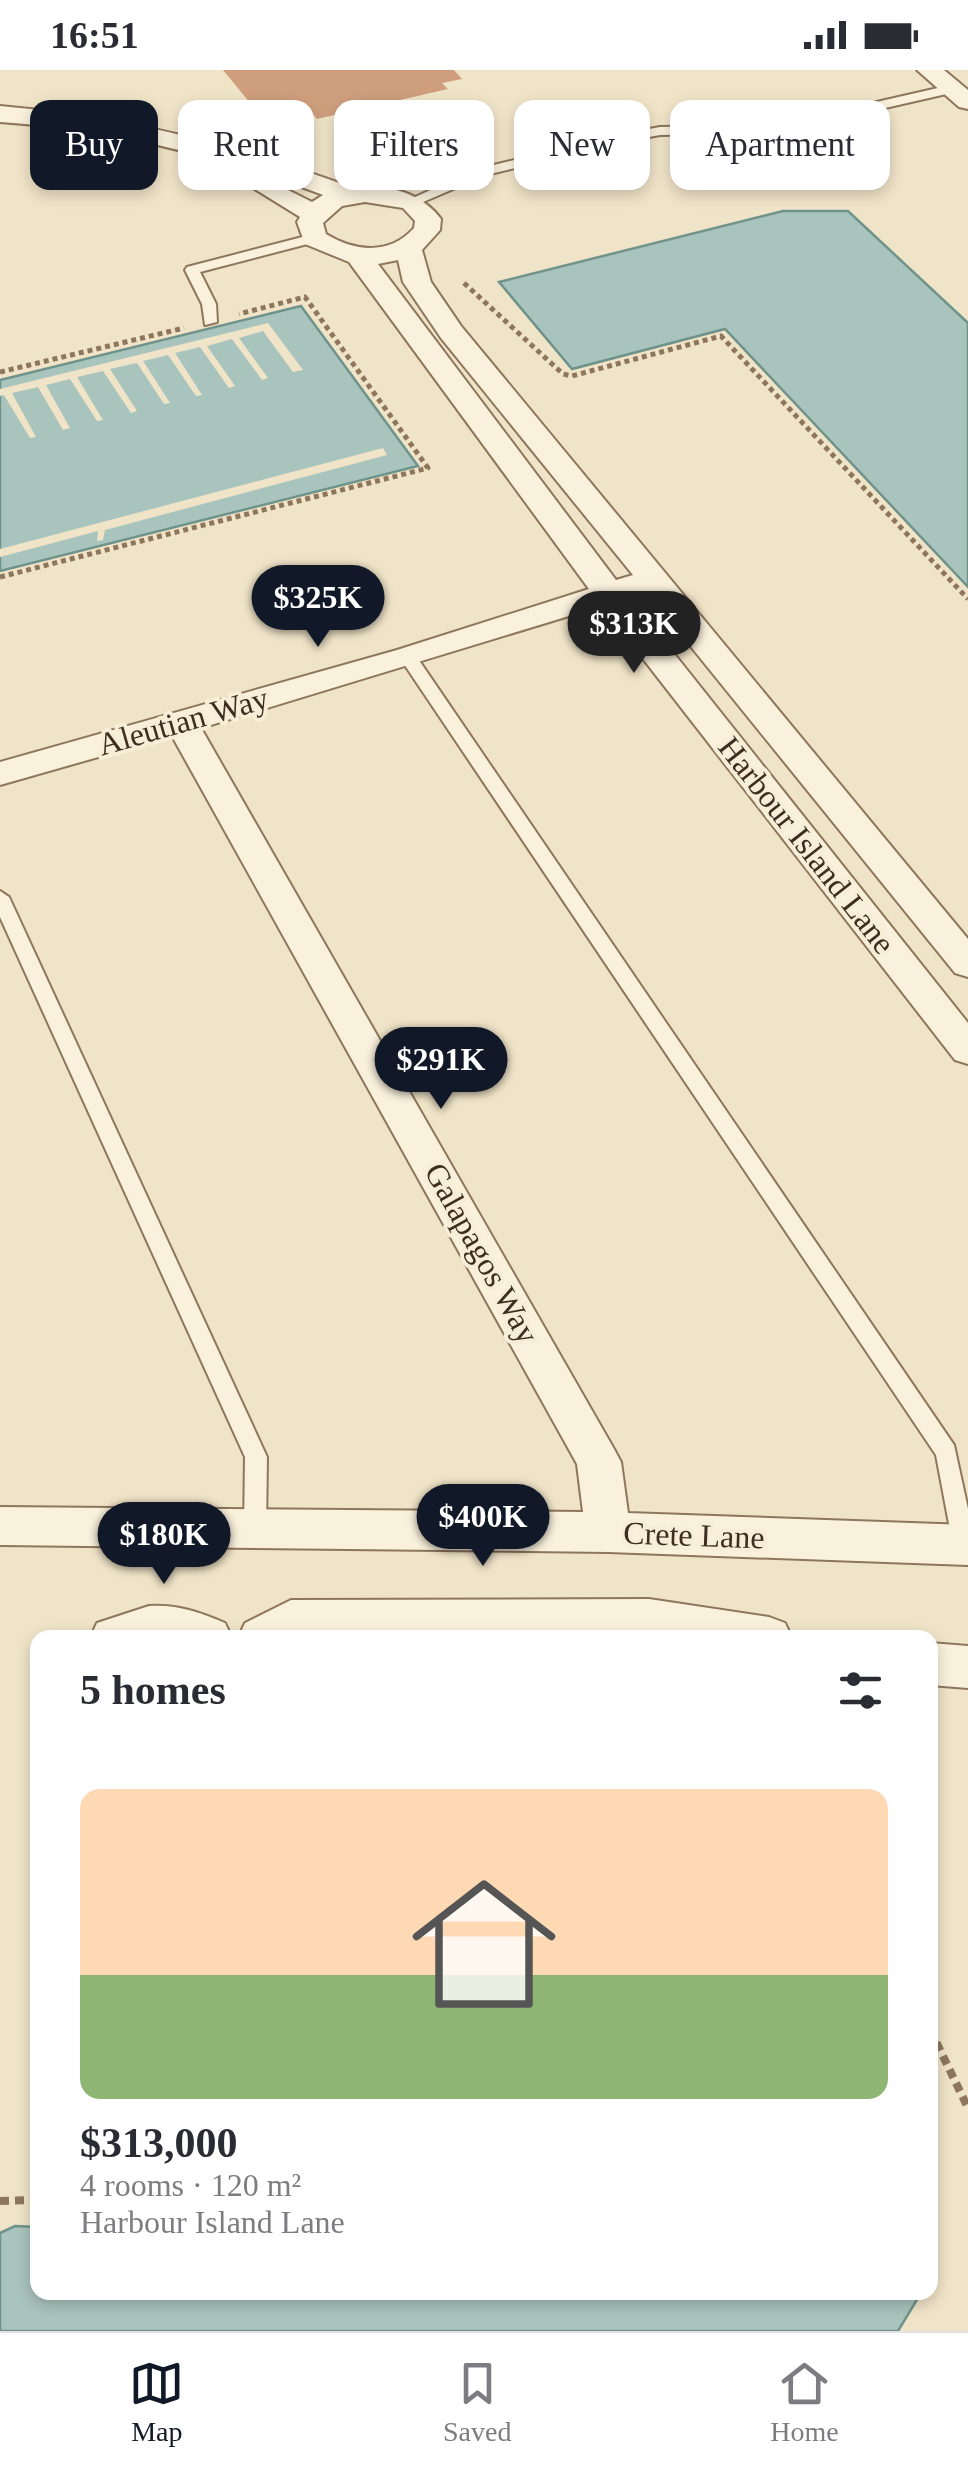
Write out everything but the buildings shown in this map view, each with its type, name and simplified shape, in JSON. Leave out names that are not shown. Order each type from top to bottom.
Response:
[{"type":"street","points":[[929,70],[961,94]]},
{"type":"street","points":[[0,114],[76,118],[155,131],[224,149],[349,196],[382,194],[410,202],[428,220],[428,230],[408,248],[358,256],[324,246],[314,226],[277,190],[203,164],[126,145],[0,134]]},
{"type":"street","points":[[314,226],[349,196]]},
{"type":"street","name":"Harbour Island Lane","points":[[408,248],[418,282],[451,332],[968,964]]},
{"type":"street","name":"Harbour Island Lane","points":[[358,256],[608,593],[968,1050]]},
{"type":"street","name":"Aleutian Way","points":[[0,774],[408,657],[652,579]]},
{"type":"street","name":"Galapagos Way","points":[[181,722],[600,1462],[608,1532]]},
{"type":"street","name":"Crete Lane","points":[[0,1526],[608,1532],[966,1545]]},
{"type":"street","points":[[276,1630],[292,1621],[649,1620],[716,1630]]},
{"type":"street","points":[[135,1630],[148,1625],[189,1630]]},
{"type":"street","points":[[938,1665],[968,1667]]},
{"type":"lane","points":[[410,202],[482,172],[622,138],[660,131],[776,128],[961,94]]},
{"type":"lane","points":[[210,322],[209,304],[192,270],[314,226]]},
{"type":"lane","points":[[408,657],[946,1452],[966,1545]]},
{"type":"lane","points":[[0,898],[256,1457],[255,1530]]},
{"type":"path","points":[[418,282],[445,279],[468,284],[563,374],[572,376],[721,336],[968,598]]},
{"type":"path","points":[[0,372],[305,298],[428,468],[0,577]]},
{"type":"path","points":[[938,2046],[968,2108]]},
{"type":"path","points":[[0,2201],[30,2200]]},
{"type":"water","points":[[783,211],[848,211],[968,323],[968,587],[725,329],[572,369],[499,282]]},
{"type":"water","points":[[301,306],[418,466],[0,571],[0,380]]},
{"type":"water","points":[[15,2226],[30,2227],[30,2300],[917,2300],[898,2331],[0,2331],[0,2233]]},
{"type":"pier","points":[[268,323],[303,370],[293,372],[263,331],[239,338],[268,378],[262,380],[232,339],[207,346],[235,386],[229,388],[200,347],[175,353],[202,395],[196,396],[168,355],[143,361],[170,403],[164,404],[137,363],[110,369],[137,411],[131,413],[103,371],[77,377],[103,420],[97,421],[70,379],[46,385],[70,428],[63,430],[38,387],[12,393],[36,437],[30,438],[4,395],[0,396],[0,389]]},
{"type":"pier","points":[[383,448],[387,455],[105,530],[103,540],[97,541],[98,531],[0,557],[0,549]]}]
